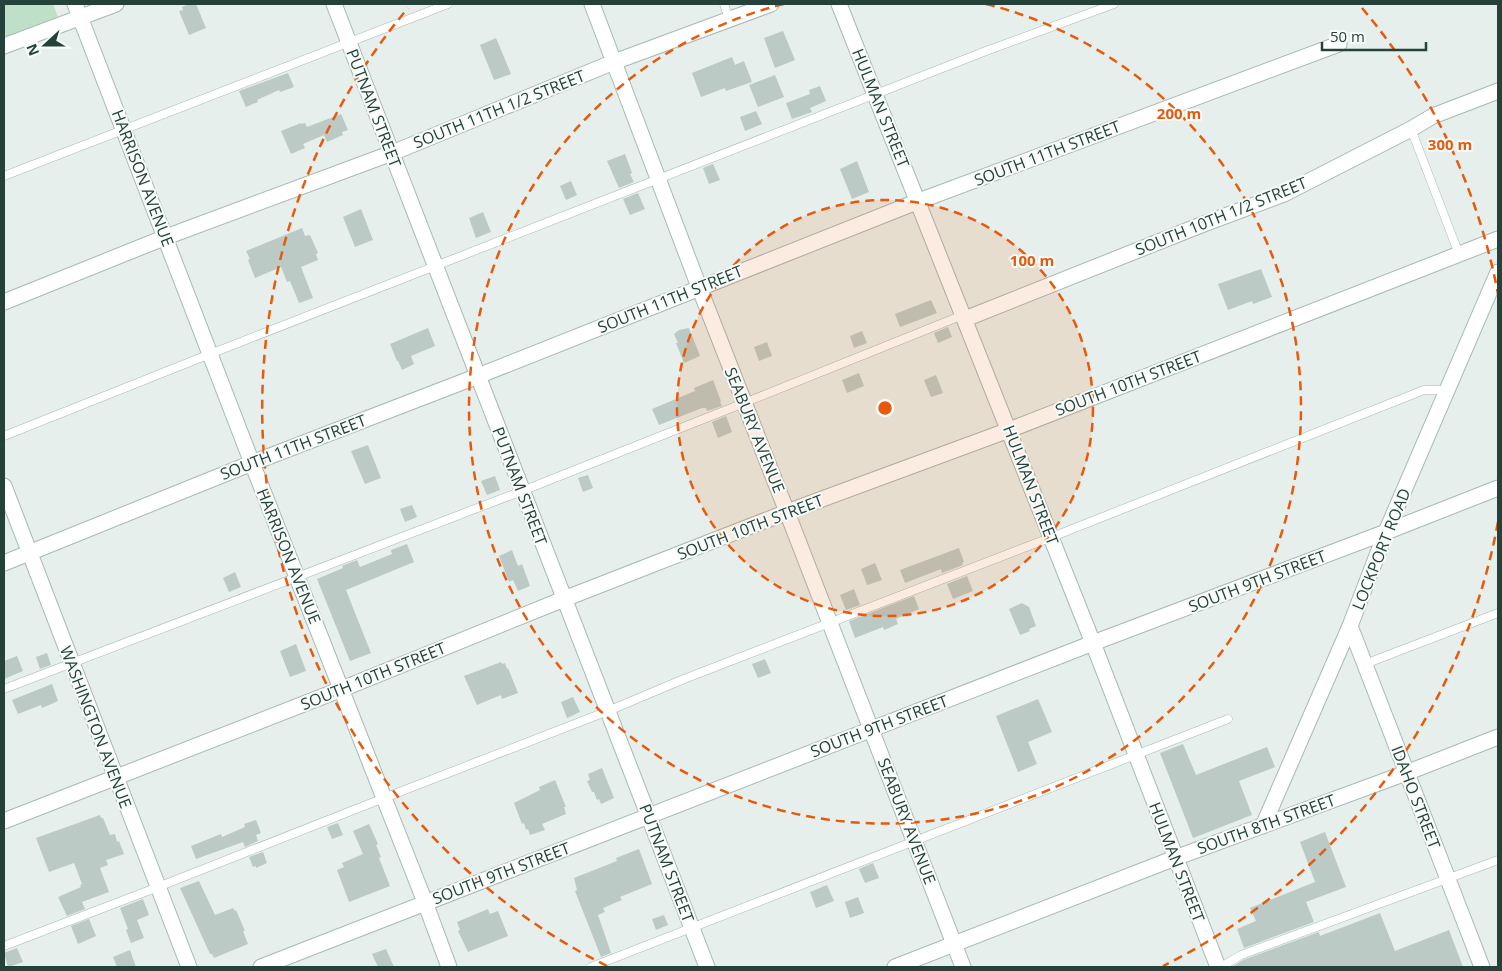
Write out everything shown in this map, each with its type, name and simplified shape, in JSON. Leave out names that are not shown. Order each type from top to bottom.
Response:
[{"type":"street","points":[[4,46],[78,11],[116,4]]},
{"type":"street","name":"PUTNAM STREET","points":[[334,4],[707,967]]},
{"type":"street","name":"SEABURY AVENUE","points":[[592,4],[699,287],[963,967]]},
{"type":"street","name":"SOUTH 11TH 1/2 STREET","points":[[4,302],[166,237],[392,154],[614,62],[771,4]]},
{"type":"street","name":"HULMAN STREET","points":[[840,4],[1052,537],[1175,858],[1219,967]]},
{"type":"street","name":"HARRISON AVENUE","points":[[78,11],[449,967]]},
{"type":"street","name":"SOUTH 11TH STREET","points":[[4,563],[699,287],[918,202],[1339,44]]},
{"type":"street","name":"SOUTH 10TH 1/2 STREET","points":[[964,317],[1201,224],[1284,194],[1412,129],[1433,116],[1498,90]]},
{"type":"street","name":"SOUTH 10TH STREET","points":[[4,821],[787,512],[1009,430],[1498,239]]},
{"type":"street","name":"LOCKPORT ROAD","points":[[1263,826],[1350,626],[1386,532],[1498,272]]},
{"type":"street","name":"WASHINGTON AVENUE","points":[[4,486],[189,967]]},
{"type":"street","name":"SOUTH 9TH STREET","points":[[261,967],[1093,643],[1498,488]]},
{"type":"street","name":"IDAHO STREET","points":[[1350,626],[1482,967]]},
{"type":"street","name":"SOUTH 8TH STREET","points":[[895,967],[1175,858],[1498,737]]},
{"type":"lane","points":[[4,176],[448,4]]},
{"type":"lane","points":[[724,4],[729,19]]},
{"type":"lane","points":[[4,436],[986,51],[1114,4]]},
{"type":"lane","points":[[1412,129],[1458,254]]},
{"type":"lane","points":[[4,689],[522,491],[964,317]]},
{"type":"lane","points":[[4,946],[1424,390],[1447,390]]},
{"type":"lane","points":[[1365,664],[1498,613]]},
{"type":"lane","points":[[591,967],[1228,719]]},
{"type":"lane","points":[[1219,967],[1241,955],[1498,860]]},
{"type":"green space","points":[[4,4],[53,4],[58,17],[4,38]]},
{"type":"building","points":[[196,4],[206,28],[189,35],[179,11],[183,10],[182,7]]},
{"type":"building","points":[[783,31],[795,60],[775,68],[764,38]]},
{"type":"building","points":[[496,38],[511,74],[494,80],[480,45]]},
{"type":"building","points":[[732,57],[735,65],[744,61],[752,82],[726,91],[725,88],[701,97],[692,73]]},
{"type":"building","points":[[288,73],[294,87],[280,92],[279,90],[246,107],[239,91]]},
{"type":"building","points":[[775,75],[784,97],[758,107],[749,85]]},
{"type":"building","points":[[820,86],[826,101],[810,108],[812,112],[792,119],[786,103],[810,94],[809,90]]},
{"type":"building","points":[[756,111],[762,124],[745,131],[740,117]]},
{"type":"building","points":[[341,114],[348,130],[342,132],[343,135],[327,142],[324,135],[303,144],[305,148],[291,154],[281,131],[301,123],[305,123],[307,127]]},
{"type":"building","points":[[625,154],[634,182],[619,188],[607,161]]},
{"type":"building","points":[[857,161],[869,192],[852,199],[840,169]]},
{"type":"building","points":[[713,164],[720,180],[709,184],[703,168]]},
{"type":"building","points":[[571,181],[577,195],[566,200],[560,186]]},
{"type":"building","points":[[638,193],[645,209],[630,215],[623,199]]},
{"type":"building","points":[[361,209],[373,240],[355,247],[343,217]]},
{"type":"building","points":[[483,212],[491,232],[476,238],[469,218]]},
{"type":"building","points":[[302,228],[305,236],[310,235],[318,253],[316,254],[318,260],[301,267],[313,298],[299,303],[290,281],[287,282],[281,267],[255,278],[246,251]]},
{"type":"building","points":[[1261,269],[1272,297],[1253,304],[1252,301],[1228,310],[1218,284]]},
{"type":"building","points":[[931,300],[937,313],[900,327],[895,314]]},
{"type":"building","points":[[948,327],[952,337],[938,343],[934,333]]},
{"type":"building","points":[[428,328],[435,346],[411,356],[414,364],[402,370],[390,344]]},
{"type":"building","points":[[689,328],[700,356],[684,363],[674,334],[679,330]]},
{"type":"building","points":[[862,331],[867,343],[854,348],[850,336]]},
{"type":"building","points":[[767,342],[772,356],[759,361],[754,347]]},
{"type":"building","points":[[859,373],[864,386],[847,393],[842,380]]},
{"type":"building","points":[[936,375],[943,393],[931,397],[924,380]]},
{"type":"building","points":[[713,380],[722,406],[707,411],[706,408],[702,408],[659,425],[652,409],[695,391],[694,388]]},
{"type":"building","points":[[726,416],[732,432],[718,438],[712,422]]},
{"type":"building","points":[[368,445],[381,478],[365,484],[351,451]]},
{"type":"building","points":[[588,475],[593,488],[583,492],[578,478]]},
{"type":"building","points":[[495,476],[500,490],[487,495],[481,481]]},
{"type":"building","points":[[412,505],[417,517],[405,522],[400,509]]},
{"type":"building","points":[[407,544],[414,562],[346,590],[371,653],[350,661],[317,579],[357,560],[360,567],[392,554],[391,550]]},
{"type":"building","points":[[959,548],[964,562],[962,563],[963,565],[942,573],[941,569],[905,583],[900,570]]},
{"type":"building","points":[[512,550],[518,566],[522,564],[530,586],[518,591],[513,580],[509,582],[499,556]]},
{"type":"building","points":[[875,563],[882,580],[867,585],[861,569]]},
{"type":"building","points":[[235,572],[241,587],[229,592],[223,578]]},
{"type":"building","points":[[967,576],[973,591],[953,599],[947,584]]},
{"type":"building","points":[[854,589],[860,605],[846,610],[840,595]]},
{"type":"building","points":[[914,596],[919,609],[896,619],[898,624],[884,630],[883,627],[855,638],[849,621]]},
{"type":"building","points":[[1022,603],[1029,607],[1036,626],[1020,635],[1009,609]]},
{"type":"building","points":[[296,644],[306,671],[290,677],[280,651]]},
{"type":"building","points":[[47,653],[51,665],[40,669],[36,657]]},
{"type":"building","points":[[17,656],[23,671],[4,679],[4,661]]},
{"type":"building","points":[[765,659],[771,673],[758,678],[752,664]]},
{"type":"building","points":[[501,662],[502,664],[505,663],[508,668],[518,693],[502,699],[501,695],[477,705],[464,676]]},
{"type":"building","points":[[52,684],[58,701],[42,708],[41,705],[18,714],[12,700]]},
{"type":"building","points":[[573,697],[580,712],[567,718],[561,702]]},
{"type":"building","points":[[1038,699],[1052,732],[1028,742],[1037,764],[1018,772],[996,716]]},
{"type":"building","points":[[1183,744],[1196,775],[1267,747],[1275,767],[1239,781],[1252,815],[1193,838],[1160,753]]},
{"type":"building","points":[[602,768],[614,798],[601,804],[587,781],[590,780],[588,774]]},
{"type":"building","points":[[555,780],[566,807],[564,807],[566,814],[542,824],[545,830],[530,835],[524,823],[522,824],[514,803],[540,790],[539,787]]},
{"type":"building","points":[[100,815],[110,835],[115,834],[124,854],[106,860],[108,865],[100,868],[109,892],[82,902],[85,909],[67,916],[58,897],[81,887],[80,885],[82,884],[74,863],[49,872],[36,838]]},
{"type":"building","points":[[256,820],[261,833],[256,835],[258,841],[245,847],[243,842],[196,859],[191,846],[221,834],[222,837],[245,827],[244,824]]},
{"type":"building","points":[[338,823],[343,835],[332,839],[327,827]]},
{"type":"building","points":[[369,824],[378,844],[376,845],[381,857],[379,858],[390,886],[349,902],[337,870],[344,867],[342,863],[363,854],[353,831]]},
{"type":"building","points":[[1325,832],[1346,887],[1306,902],[1314,922],[1244,948],[1237,929],[1256,921],[1250,908],[1315,882],[1300,842]]},
{"type":"building","points":[[639,849],[652,884],[620,897],[622,900],[603,908],[605,912],[598,915],[611,953],[601,957],[575,891],[577,890],[574,878],[617,861],[616,858]]},
{"type":"building","points":[[263,852],[267,863],[256,868],[256,866],[253,867],[249,857]]},
{"type":"building","points":[[873,863],[879,878],[865,883],[859,869]]},
{"type":"building","points":[[199,881],[215,915],[233,908],[236,910],[248,944],[214,958],[210,954],[180,888]]},
{"type":"building","points":[[827,885],[834,901],[816,908],[810,892]]},
{"type":"building","points":[[858,897],[864,913],[850,918],[845,902]]},
{"type":"building","points":[[143,899],[149,915],[137,920],[144,938],[131,943],[120,908]]},
{"type":"building","points":[[488,909],[490,914],[498,911],[508,936],[468,952],[458,931],[460,930],[457,922]]},
{"type":"building","points":[[1380,913],[1395,951],[1449,930],[1463,967],[1232,967],[1243,960],[1319,932],[1320,936]]},
{"type":"building","points":[[664,915],[668,925],[656,930],[652,919]]},
{"type":"building","points":[[89,919],[96,936],[78,944],[71,926]]},
{"type":"building","points":[[17,948],[23,962],[8,967],[4,953]]},
{"type":"building","points":[[386,949],[394,967],[378,967],[372,954]]},
{"type":"building","points":[[130,950],[136,967],[117,967],[113,957]]}]
